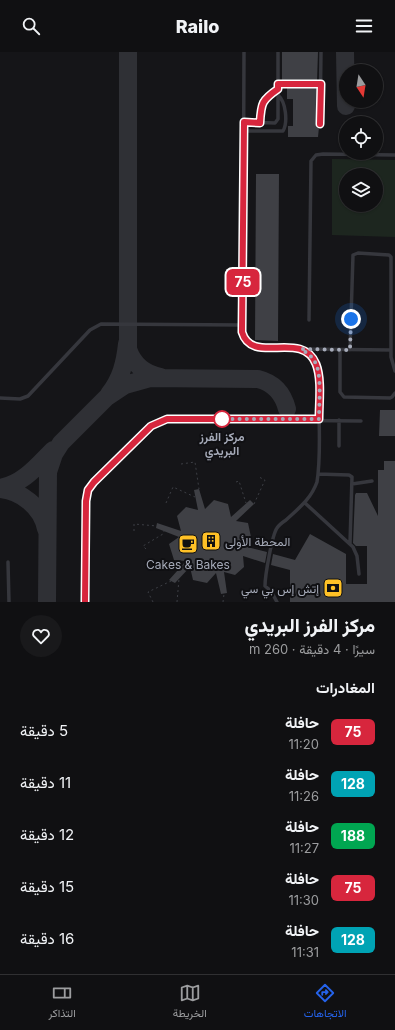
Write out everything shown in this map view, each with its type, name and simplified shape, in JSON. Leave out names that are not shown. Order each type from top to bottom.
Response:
[{"type":"lane","points":[[244,52],[242,325],[244,337],[252,346],[258,348],[292,347],[301,349],[391,350]]},
{"type":"lane","points":[[244,122],[272,123],[277,121],[278,52]]},
{"type":"lane","points":[[320,124],[321,52]]},
{"type":"lane","points":[[278,84],[321,84]]},
{"type":"lane","points":[[260,123],[262,103],[268,96],[278,89]]},
{"type":"lane","points":[[244,131],[283,131],[285,127],[285,107],[284,102],[278,96]]},
{"type":"lane","points":[[309,320],[311,161],[316,155],[323,154],[395,155]]},
{"type":"lane","points":[[350,350],[353,255],[358,253],[386,254],[391,257],[391,350],[395,372]]},
{"type":"lane","points":[[0,398],[23,398],[28,396],[90,330],[101,324],[242,325]]},
{"type":"lane","points":[[278,602],[265,586],[266,568],[276,529],[305,503],[314,490],[318,474],[319,372],[313,358],[301,349]]},
{"type":"lane","points":[[340,350],[340,392],[344,397],[390,398],[395,393]]},
{"type":"lane","points":[[85,602],[86,501],[88,490],[94,482],[151,426],[167,419],[361,420]]},
{"type":"lane","points":[[339,420],[339,446]]},
{"type":"lane","points":[[318,474],[351,475],[352,477],[350,543]]},
{"type":"lane","points":[[352,484],[372,481]]},
{"type":"lane","points":[[305,503],[350,543],[358,556],[359,574]]},
{"type":"lane","points":[[8,562],[9,602]]},
{"type":"path","points":[[181,464],[195,462],[199,489]]},
{"type":"path","points":[[254,504],[265,480],[259,477]]},
{"type":"path","points":[[236,482],[239,481],[246,503]]},
{"type":"path","points":[[166,503],[173,487],[195,497]]},
{"type":"path","points":[[134,532],[134,524],[157,526]]},
{"type":"path","points":[[146,549],[143,546],[163,534],[164,531]]},
{"type":"path","points":[[177,602],[179,579]]},
{"type":"path","points":[[153,602],[148,592],[170,581]]},
{"type":"path","points":[[223,602],[224,594]]},
{"type":"shaded area","points":[[332,159],[395,160],[395,237],[332,235]]},
{"type":"building","points":[[282,52],[318,52],[317,81],[282,81]]},
{"type":"building","points":[[287,87],[317,87],[318,137],[288,137],[288,126],[293,126],[293,99],[287,99]]},
{"type":"building","points":[[256,174],[279,174],[278,341],[255,340]]},
{"type":"building","points":[[380,410],[395,410],[395,436],[379,436]]},
{"type":"building","points":[[384,461],[395,461],[395,602],[290,602],[290,570],[271,565],[273,554],[295,560],[310,534],[346,554],[346,584],[367,584],[367,546],[356,546],[353,543],[355,495],[356,493],[367,493],[378,516],[378,470],[384,470]]},
{"type":"building","name":"المحطة الأولى","points":[[199,489],[205,509],[214,500],[228,504],[231,517],[250,500],[254,504],[236,521],[248,523],[251,537],[243,546],[267,552],[265,563],[243,556],[244,567],[235,575],[224,572],[227,593],[221,594],[216,573],[207,583],[193,580],[190,567],[175,583],[169,580],[186,561],[174,560],[169,544],[179,537],[156,528],[157,523],[181,531],[177,516],[186,507],[198,510],[194,490]]},
{"type":"taxiway","points":[[128,52],[128,349],[136,364],[140,368],[155,376],[161,377]]},
{"type":"taxiway","points":[[345,52],[345,64]]},
{"type":"taxiway","points":[[109,394],[117,383],[122,370],[127,344]]},
{"type":"taxiway","points":[[47,602],[48,472],[54,454],[61,443],[107,397],[125,385],[150,378],[258,379],[269,383],[277,390],[283,398],[287,409]]},
{"type":"taxiway","points":[[0,488],[16,483],[29,474],[53,450]]},
{"type":"taxiway","points":[[0,489],[8,490],[23,497],[35,507],[44,521],[46,529]]},
{"type":"bus line","name":"75","points":[[85,602],[86,496],[88,490],[94,482],[151,426],[161,420],[167,419],[319,419],[319,372],[316,362],[310,355],[301,349],[292,347],[258,348],[252,346],[247,342],[242,332],[244,122],[260,123],[262,103],[264,99],[278,89],[278,84],[321,84],[320,124]]},
{"type":"place","name":"مركز الفرز البريدي","points":[[222,419]]},
{"type":"place","name":"المحطة الأولى","points":[[211,541]]},
{"type":"place","name":"Cakes & Bakes","points":[[188,544]]},
{"type":"place","name":"إتش إس بي سي","points":[[333,588]]},
{"type":"route","points":[[222,419],[220,419],[319,419],[319,372],[316,362],[310,355],[301,349],[350,350],[351,319]]}]
